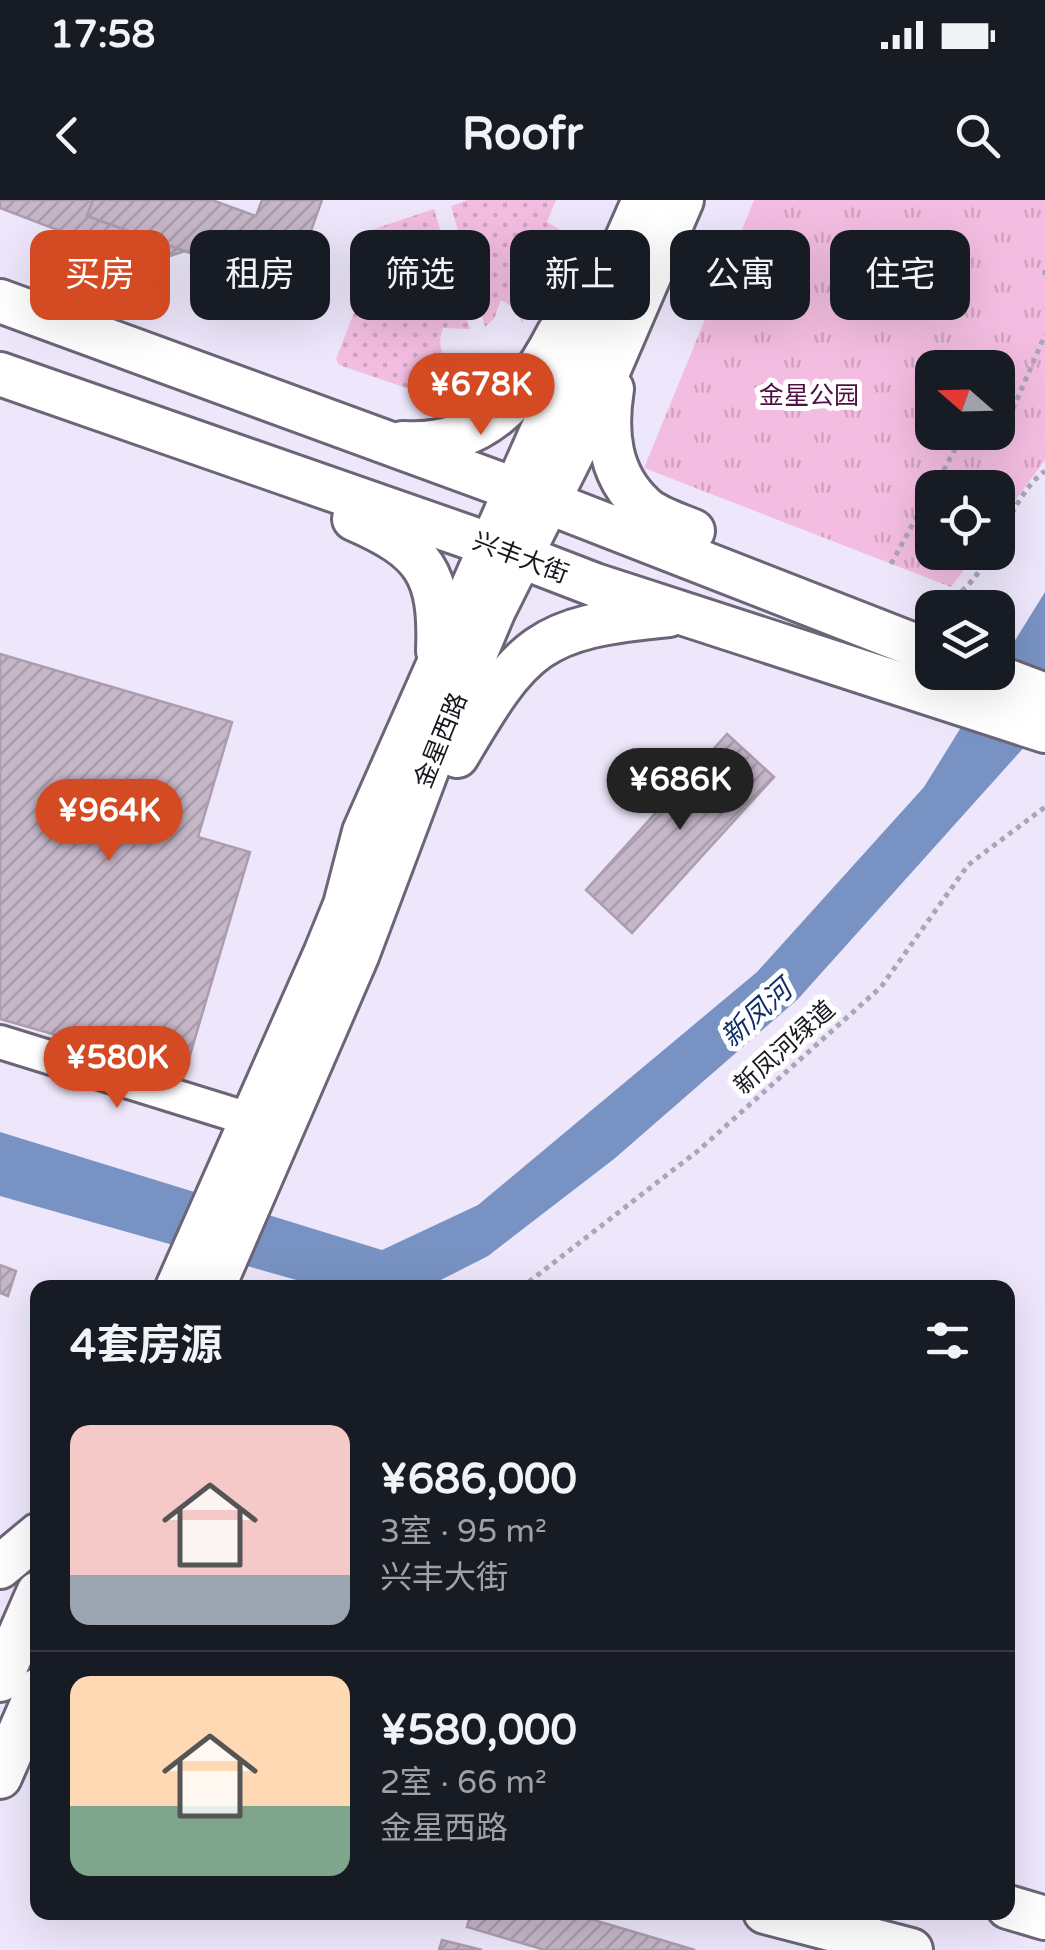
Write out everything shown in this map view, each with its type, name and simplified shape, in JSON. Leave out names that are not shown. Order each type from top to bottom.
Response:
[{"type":"main road","points":[[387,442],[431,445],[455,438],[518,399],[540,368],[607,238],[644,200]]},
{"type":"main road","name":"金星西路","points":[[193,1280],[358,956],[505,550],[644,200]]},
{"type":"main road","name":"金星西路","points":[[530,495],[576,446],[682,200]]},
{"type":"main road","points":[[0,301],[530,495],[915,645]]},
{"type":"main road","points":[[619,346],[609,442],[619,478],[645,509],[791,568],[838,614]]},
{"type":"main road","name":"兴丰大街","points":[[0,374],[505,550],[595,586],[1045,730]]},
{"type":"main road","points":[[245,460],[280,491],[391,536],[415,555],[432,578],[439,617],[437,666]]},
{"type":"main road","name":"金星西路","points":[[250,1167],[252,1120],[344,906],[364,832],[437,666],[505,550]]},
{"type":"main road","points":[[404,836],[498,686],[526,655],[588,625],[684,614]]},
{"type":"main road","points":[[1015,684],[1045,695]]},
{"type":"main road","points":[[0,1567],[30,1543]]},
{"type":"main road","points":[[0,1680],[30,1613]]},
{"type":"main road","points":[[0,1776],[25,1710]]},
{"type":"main road","points":[[1015,1910],[1045,1918]]},
{"type":"main road","points":[[796,1920],[912,1950]]},
{"type":"street","points":[[0,1042],[252,1120]]},
{"type":"path","points":[[943,470],[960,440],[998,443],[1045,335]]},
{"type":"path","points":[[1015,509],[1045,470]]},
{"type":"path","points":[[892,564],[915,521]]},
{"type":"path","points":[[962,590],[981,570]]},
{"type":"path","name":"新凤河绿道","points":[[530,1280],[700,1150],[867,1000],[881,987],[968,865],[1045,807]]},
{"type":"green space","points":[[468,200],[556,200],[547,222],[561,230],[510,230],[510,305],[501,300],[494,319],[485,327],[483,320],[490,320],[490,230],[458,230],[451,206]]},
{"type":"green space","name":"金星公园","points":[[754,200],[1045,200],[1045,460],[1015,501],[1015,470],[915,470],[915,570],[964,570],[951,587],[644,468],[705,320],[810,320],[810,230],[742,230]]},
{"type":"green space","points":[[434,209],[440,230],[371,230]]},
{"type":"green space","points":[[351,320],[467,320],[470,329],[443,328],[441,335],[443,358],[460,382],[459,391],[427,395],[339,365],[336,359]]},
{"type":"water","name":"新凤河","points":[[1045,592],[1045,724],[798,999],[614,1159],[488,1256],[441,1280],[296,1280],[0,1196],[0,1132],[382,1250],[478,1205],[757,972],[924,787],[984,690],[1015,690],[1015,640]]},
{"type":"building","points":[[0,200],[93,200],[87,216],[126,230],[57,230],[0,208]]},
{"type":"building","points":[[93,200],[212,200],[256,216],[262,200],[322,200],[311,230],[190,230],[190,253],[170,246],[170,230],[126,230],[87,216]]},
{"type":"building","points":[[170,246],[185,251],[170,256]]},
{"type":"building","points":[[0,654],[232,722],[198,837],[250,852],[185,1072],[0,1019]]},
{"type":"building","points":[[727,734],[774,777],[632,933],[586,890]]},
{"type":"building","points":[[0,1265],[16,1271],[8,1296],[0,1293]]},
{"type":"building","points":[[469,1920],[594,1920],[695,1950],[545,1950],[467,1927]]},
{"type":"building","points":[[442,1940],[482,1950],[439,1950]]}]
